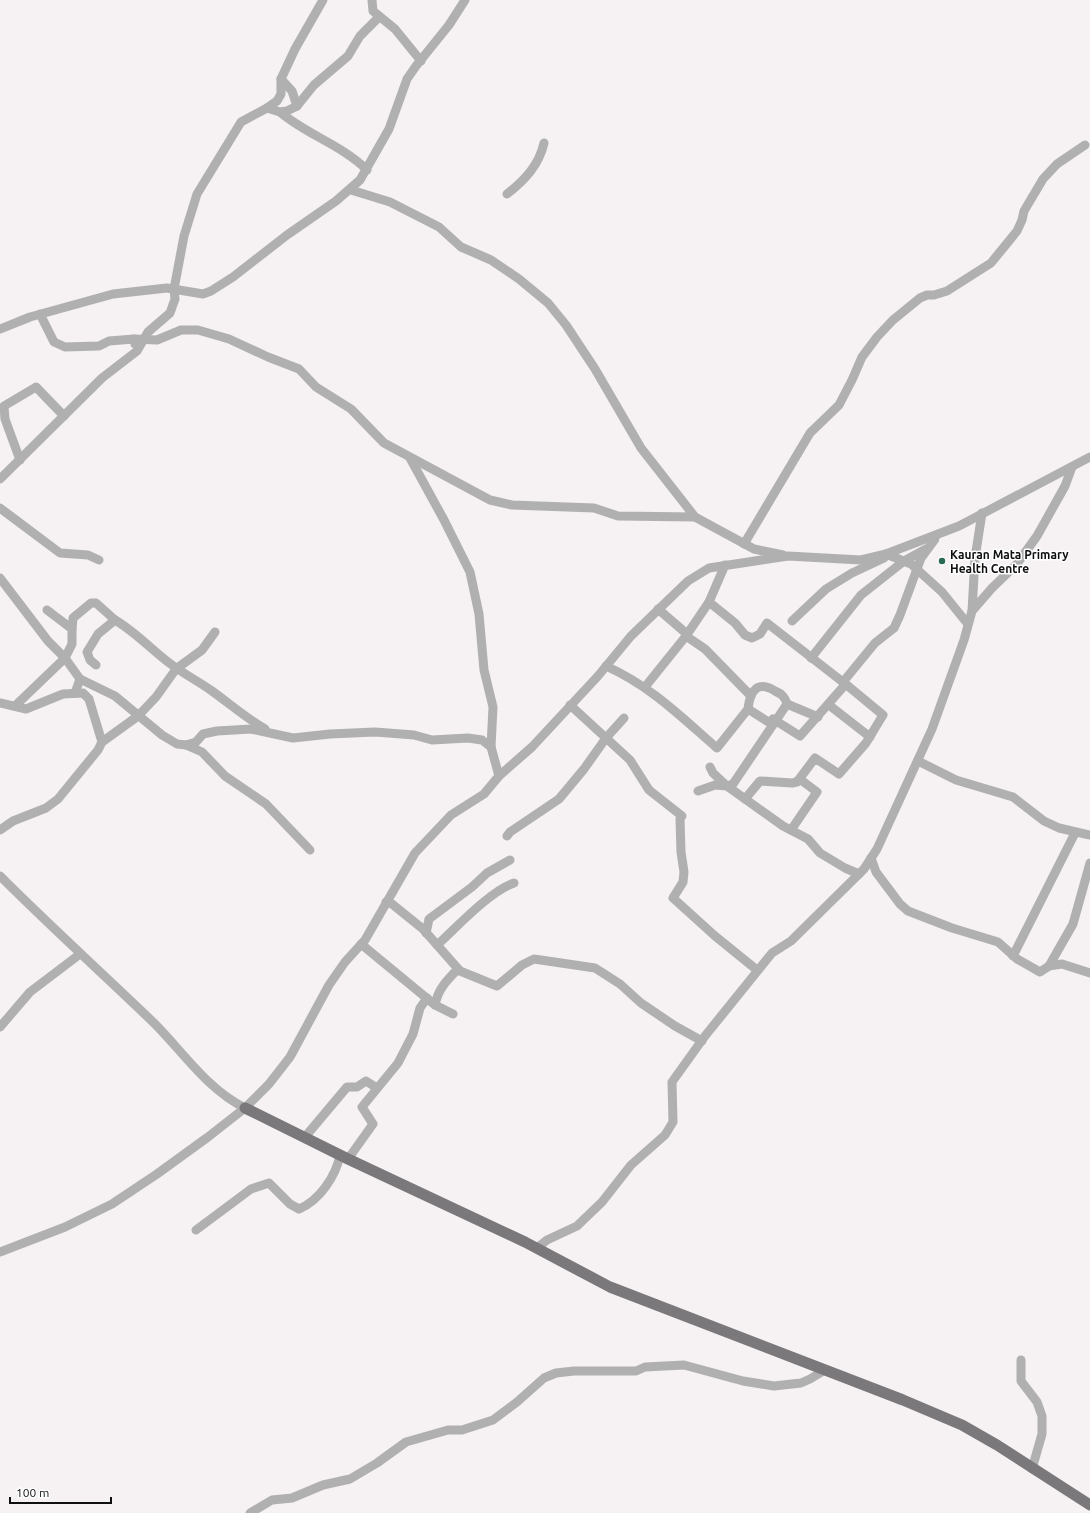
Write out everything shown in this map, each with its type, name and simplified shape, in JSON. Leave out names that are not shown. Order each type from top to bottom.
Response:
[{"type":"main road","points":[[245,1108],[344,1157],[536,1248],[610,1287],[903,1400],[962,1425],[997,1445],[1090,1505]]},
{"type":"street","points":[[0,479],[102,378],[136,351],[139,340],[170,313],[175,299],[174,289],[184,236],[196,194],[241,122],[277,101],[281,94],[281,79],[295,49],[322,0]]},
{"type":"street","points":[[372,0],[373,11],[394,29],[421,61]]},
{"type":"street","points":[[0,329],[40,314],[114,294],[174,289],[197,294],[211,291],[351,190],[367,170],[371,158],[377,151],[389,129],[407,79],[465,0]]},
{"type":"street","points":[[280,112],[291,110],[297,106],[314,85],[348,56],[360,36],[379,17]]},
{"type":"street","points":[[281,79],[292,91],[297,106]]},
{"type":"street","points":[[267,108],[280,112],[300,128],[344,151],[367,170]]},
{"type":"street","points":[[507,194],[533,169],[541,157],[544,143]]},
{"type":"street","points":[[744,544],[810,433],[839,404],[862,357],[877,338],[893,320],[920,298],[947,291],[991,263],[1017,231],[1024,211],[1043,179],[1057,164],[1085,145]]},
{"type":"street","points":[[351,190],[390,202],[439,227],[461,247],[491,260],[519,279],[548,303],[566,325],[595,369],[641,448],[695,517],[754,549],[788,556],[861,560],[888,555],[904,561],[917,569],[942,592],[967,624]]},
{"type":"street","points":[[40,314],[54,342],[65,347],[99,346],[109,341],[157,340],[181,330],[198,330],[230,339],[268,357],[299,369],[316,386],[351,409],[384,443],[490,500],[512,505],[594,508],[618,516],[695,517]]},
{"type":"street","points":[[20,460],[5,419],[4,406],[36,387],[64,416]]},
{"type":"street","points":[[410,457],[470,572],[479,614],[484,670],[493,707],[491,747],[499,776]]},
{"type":"street","points":[[792,621],[826,589],[852,573],[888,555],[959,526],[1090,457]]},
{"type":"street","points":[[972,611],[992,588],[1016,565],[1037,536],[1065,486],[1072,467]]},
{"type":"street","points":[[0,508],[60,553],[88,556],[99,560]]},
{"type":"street","points":[[536,1248],[547,1240],[577,1226],[602,1202],[631,1165],[664,1135],[673,1122],[672,1082],[702,1041],[772,953],[791,941],[859,874],[871,858],[932,729],[964,640],[967,624],[972,611],[975,558],[982,513]]},
{"type":"street","points":[[775,720],[800,736],[829,705],[875,643],[894,628],[921,558],[931,547],[935,539],[934,537]]},
{"type":"street","points":[[811,658],[862,595],[904,561],[931,547]]},
{"type":"street","points":[[0,1252],[65,1228],[112,1204],[157,1174],[245,1108],[270,1084],[290,1057],[329,985],[345,962],[361,944],[415,853],[435,831],[451,815],[484,794],[499,776],[532,747],[606,666],[631,636],[688,581],[709,568],[788,556]]},
{"type":"street","points":[[645,687],[687,635],[709,602],[725,565]]},
{"type":"street","points":[[0,578],[48,641],[65,658],[80,679],[115,696],[162,735],[177,744],[186,745],[202,752],[225,776],[266,804],[310,850]]},
{"type":"street","points":[[14,706],[65,658],[72,644],[73,618],[91,602],[96,603],[115,620],[128,628],[140,640],[176,669],[211,690],[249,720],[269,732]]},
{"type":"street","points":[[709,602],[735,623],[745,634],[752,638],[760,634],[767,623],[846,684],[883,715],[870,737],[839,774],[815,758],[798,782]]},
{"type":"street","points":[[658,609],[705,649],[751,696]]},
{"type":"street","points":[[47,610],[72,629]]},
{"type":"street","points":[[96,665],[90,660],[87,652],[98,634],[115,620]]},
{"type":"street","points":[[0,830],[13,821],[46,808],[58,800],[98,750],[102,742],[138,716],[156,697],[176,669],[202,650],[215,632]]},
{"type":"street","points":[[606,666],[629,677],[661,698],[717,748],[748,709],[751,696],[760,685],[765,685],[785,697],[787,704]]},
{"type":"street","points":[[75,693],[80,679]]},
{"type":"street","points":[[0,703],[26,709],[63,694],[83,693],[89,698],[102,742]]},
{"type":"street","points":[[787,704],[818,717]]},
{"type":"street","points":[[698,791],[715,785],[727,786],[733,784],[787,704]]},
{"type":"street","points":[[570,705],[630,760],[649,790],[681,818],[681,852],[684,872],[683,882],[673,898],[715,936],[757,970]]},
{"type":"street","points":[[829,705],[870,737]]},
{"type":"street","points":[[748,709],[770,723],[773,719],[775,720]]},
{"type":"street","points":[[507,836],[510,832],[558,799],[584,769],[606,737],[624,718]]},
{"type":"street","points":[[186,745],[196,742],[203,734],[217,731],[251,730],[269,732],[293,738],[330,734],[375,732],[414,735],[432,740],[468,738],[482,740],[491,747]]},
{"type":"street","points":[[918,761],[956,780],[1013,798],[1027,806],[1044,821],[1075,833],[1090,836]]},
{"type":"street","points":[[710,767],[713,773],[727,786],[745,799],[791,830],[808,839],[826,856],[845,868],[859,874]]},
{"type":"street","points":[[745,799],[760,781],[793,783],[801,780],[817,792],[791,830]]},
{"type":"street","points":[[1013,956],[1075,833]]},
{"type":"street","points":[[871,858],[876,872],[900,904],[908,910],[952,928],[998,942],[1013,956],[1040,972],[1049,966],[1062,964],[1090,973]]},
{"type":"street","points":[[426,933],[429,919],[472,887],[487,873],[510,860]]},
{"type":"street","points":[[1049,966],[1073,924],[1090,863]]},
{"type":"street","points":[[0,876],[155,1024],[204,1078],[234,1102],[245,1108]]},
{"type":"street","points":[[437,945],[488,898],[503,887],[514,883]]},
{"type":"street","points":[[386,902],[392,904],[426,933],[458,969],[497,986],[522,966],[534,959],[595,968],[620,984],[641,1003],[675,1026],[702,1041]]},
{"type":"street","points":[[361,944],[435,1005],[452,1014]]},
{"type":"street","points":[[0,1027],[30,992],[80,954]]},
{"type":"street","points":[[435,1005],[437,996],[444,984],[458,969]]},
{"type":"street","points":[[196,1230],[251,1189],[268,1183],[290,1204],[299,1209],[310,1205],[325,1187],[336,1167],[373,1124],[362,1107],[398,1063],[413,1034],[420,1008],[427,998]]},
{"type":"street","points":[[304,1137],[347,1087],[357,1087],[363,1081],[366,1081],[377,1088]]},
{"type":"street","points":[[1021,1360],[1021,1381],[1037,1402],[1042,1416],[1042,1434],[1032,1469]]},
{"type":"street","points":[[250,1513],[272,1500],[292,1498],[324,1485],[350,1479],[377,1463],[406,1442],[448,1430],[462,1430],[494,1420],[544,1378],[556,1373],[574,1371],[636,1371],[645,1367],[684,1365],[743,1381],[774,1386],[801,1383],[825,1370]]},
{"type":"place","name":"Kauran Mata Primary Health Centre","points":[[942,561]]}]
